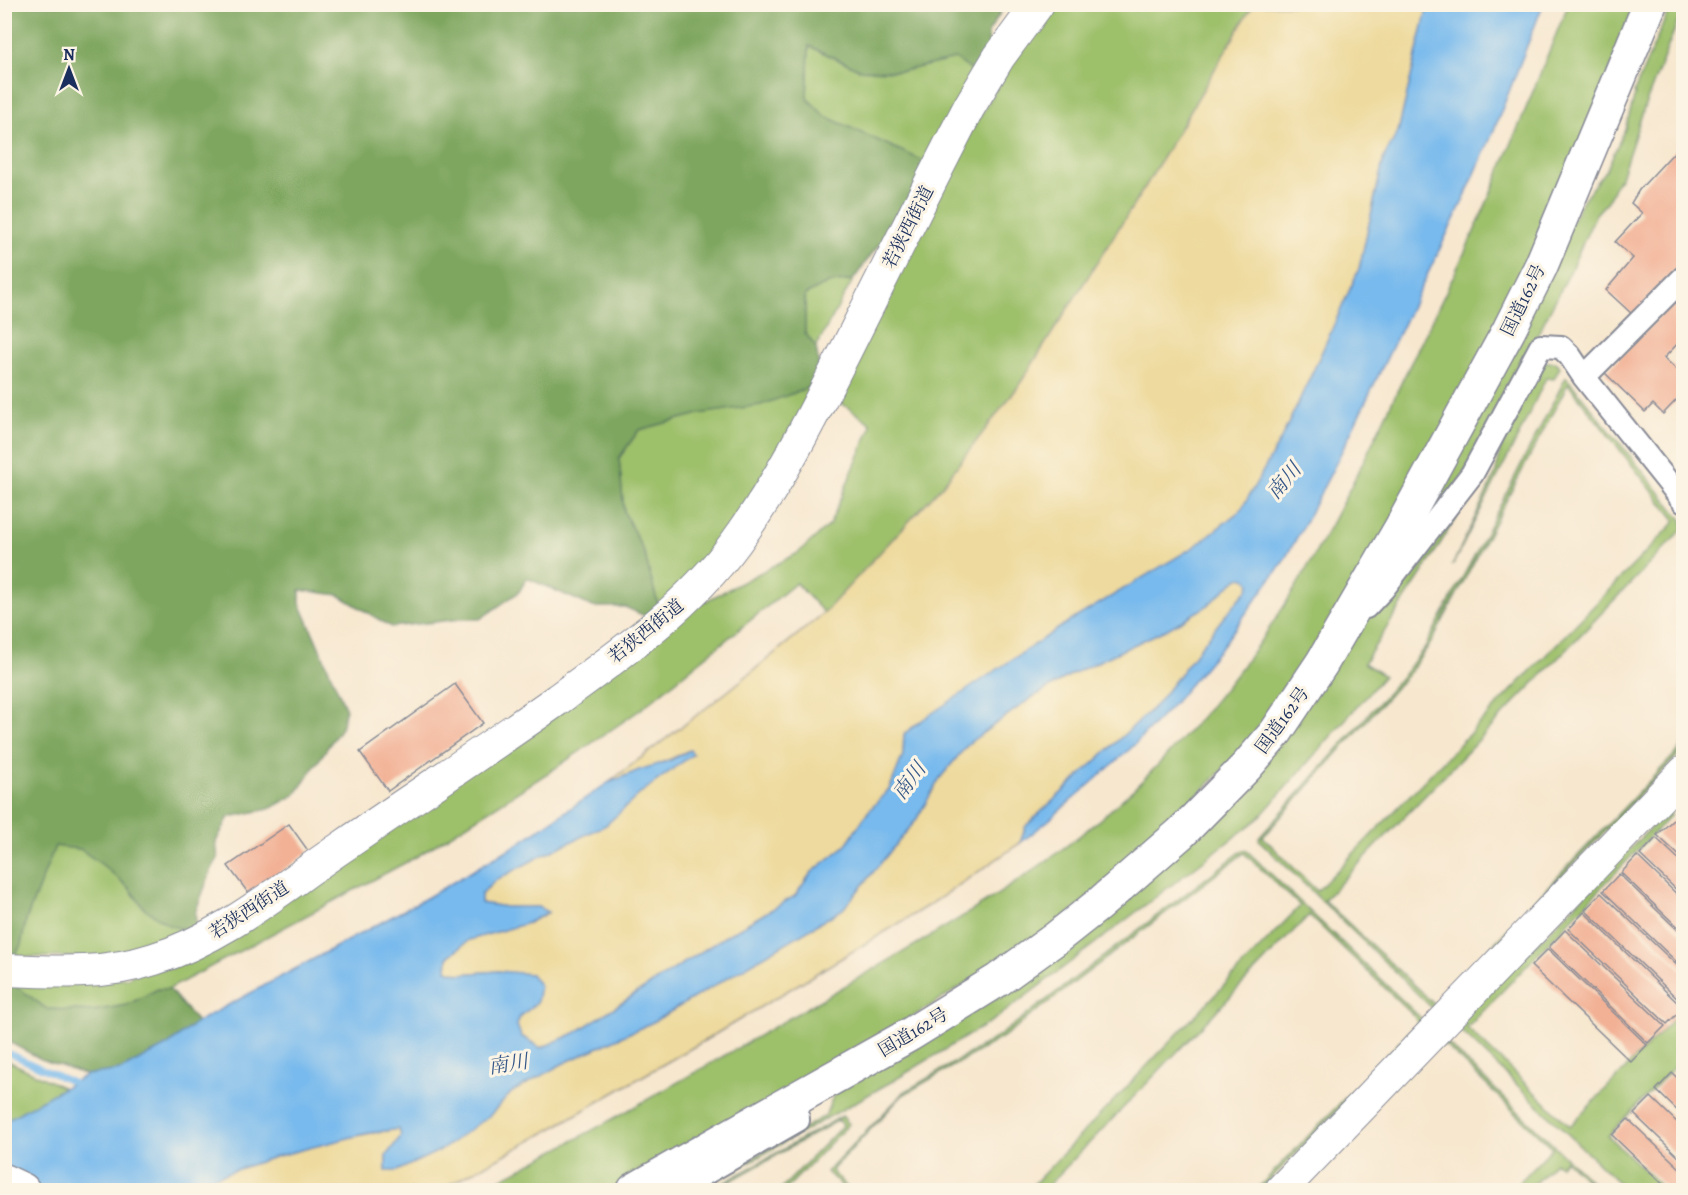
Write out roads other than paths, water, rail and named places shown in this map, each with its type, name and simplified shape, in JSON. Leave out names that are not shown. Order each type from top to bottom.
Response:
[{"type":"highway","name":"国道162号","points":[[634,1191],[909,1035],[998,980],[1098,905],[1181,833],[1246,768],[1276,732],[1356,607],[1509,330],[1541,266],[1650,4]]},
{"type":"highway","points":[[4,1181],[23,1191]]},
{"type":"street","name":"若狭西街道","points":[[4,970],[76,971],[130,966],[155,959],[208,937],[260,906],[517,728],[592,675],[678,607],[718,564],[770,492],[805,429],[969,107],[999,57],[1038,4]]},
{"type":"street","points":[[1584,377],[1683,277]]},
{"type":"street","points":[[1356,607],[1367,607],[1383,589],[1472,474],[1541,346],[1561,347],[1570,356],[1683,502]]},
{"type":"street","points":[[1281,1191],[1683,772]]},
{"type":"street","points":[[676,1191],[798,1120],[796,1100]]},
{"type":"water","name":"南川","points":[[1428,5],[1543,5],[1492,135],[1462,203],[1335,465],[1283,562],[1223,645],[1169,709],[1130,749],[1049,820],[1020,843],[1026,826],[1157,704],[1248,589],[1250,583],[1246,578],[1238,578],[1207,606],[1171,627],[1072,674],[1030,699],[969,743],[940,778],[916,820],[843,909],[653,1022],[562,1064],[512,1092],[490,1115],[443,1149],[397,1171],[386,1171],[386,1156],[401,1136],[399,1129],[364,1134],[274,1157],[176,1190],[5,1190],[5,1121],[86,1075],[121,1070],[168,1045],[197,1022],[428,897],[516,845],[608,783],[671,760],[690,750],[693,754],[642,792],[606,825],[496,880],[481,894],[481,903],[506,907],[538,907],[548,912],[528,923],[469,940],[448,957],[447,970],[460,974],[499,971],[531,974],[540,986],[537,1002],[520,1017],[517,1025],[521,1036],[541,1048],[575,1033],[729,934],[795,896],[811,873],[845,846],[868,812],[890,788],[903,755],[904,734],[1065,624],[1194,547],[1241,510],[1280,441],[1359,269],[1384,157],[1398,132]]},
{"type":"waterway","points":[[4,1051],[80,1086]]}]
